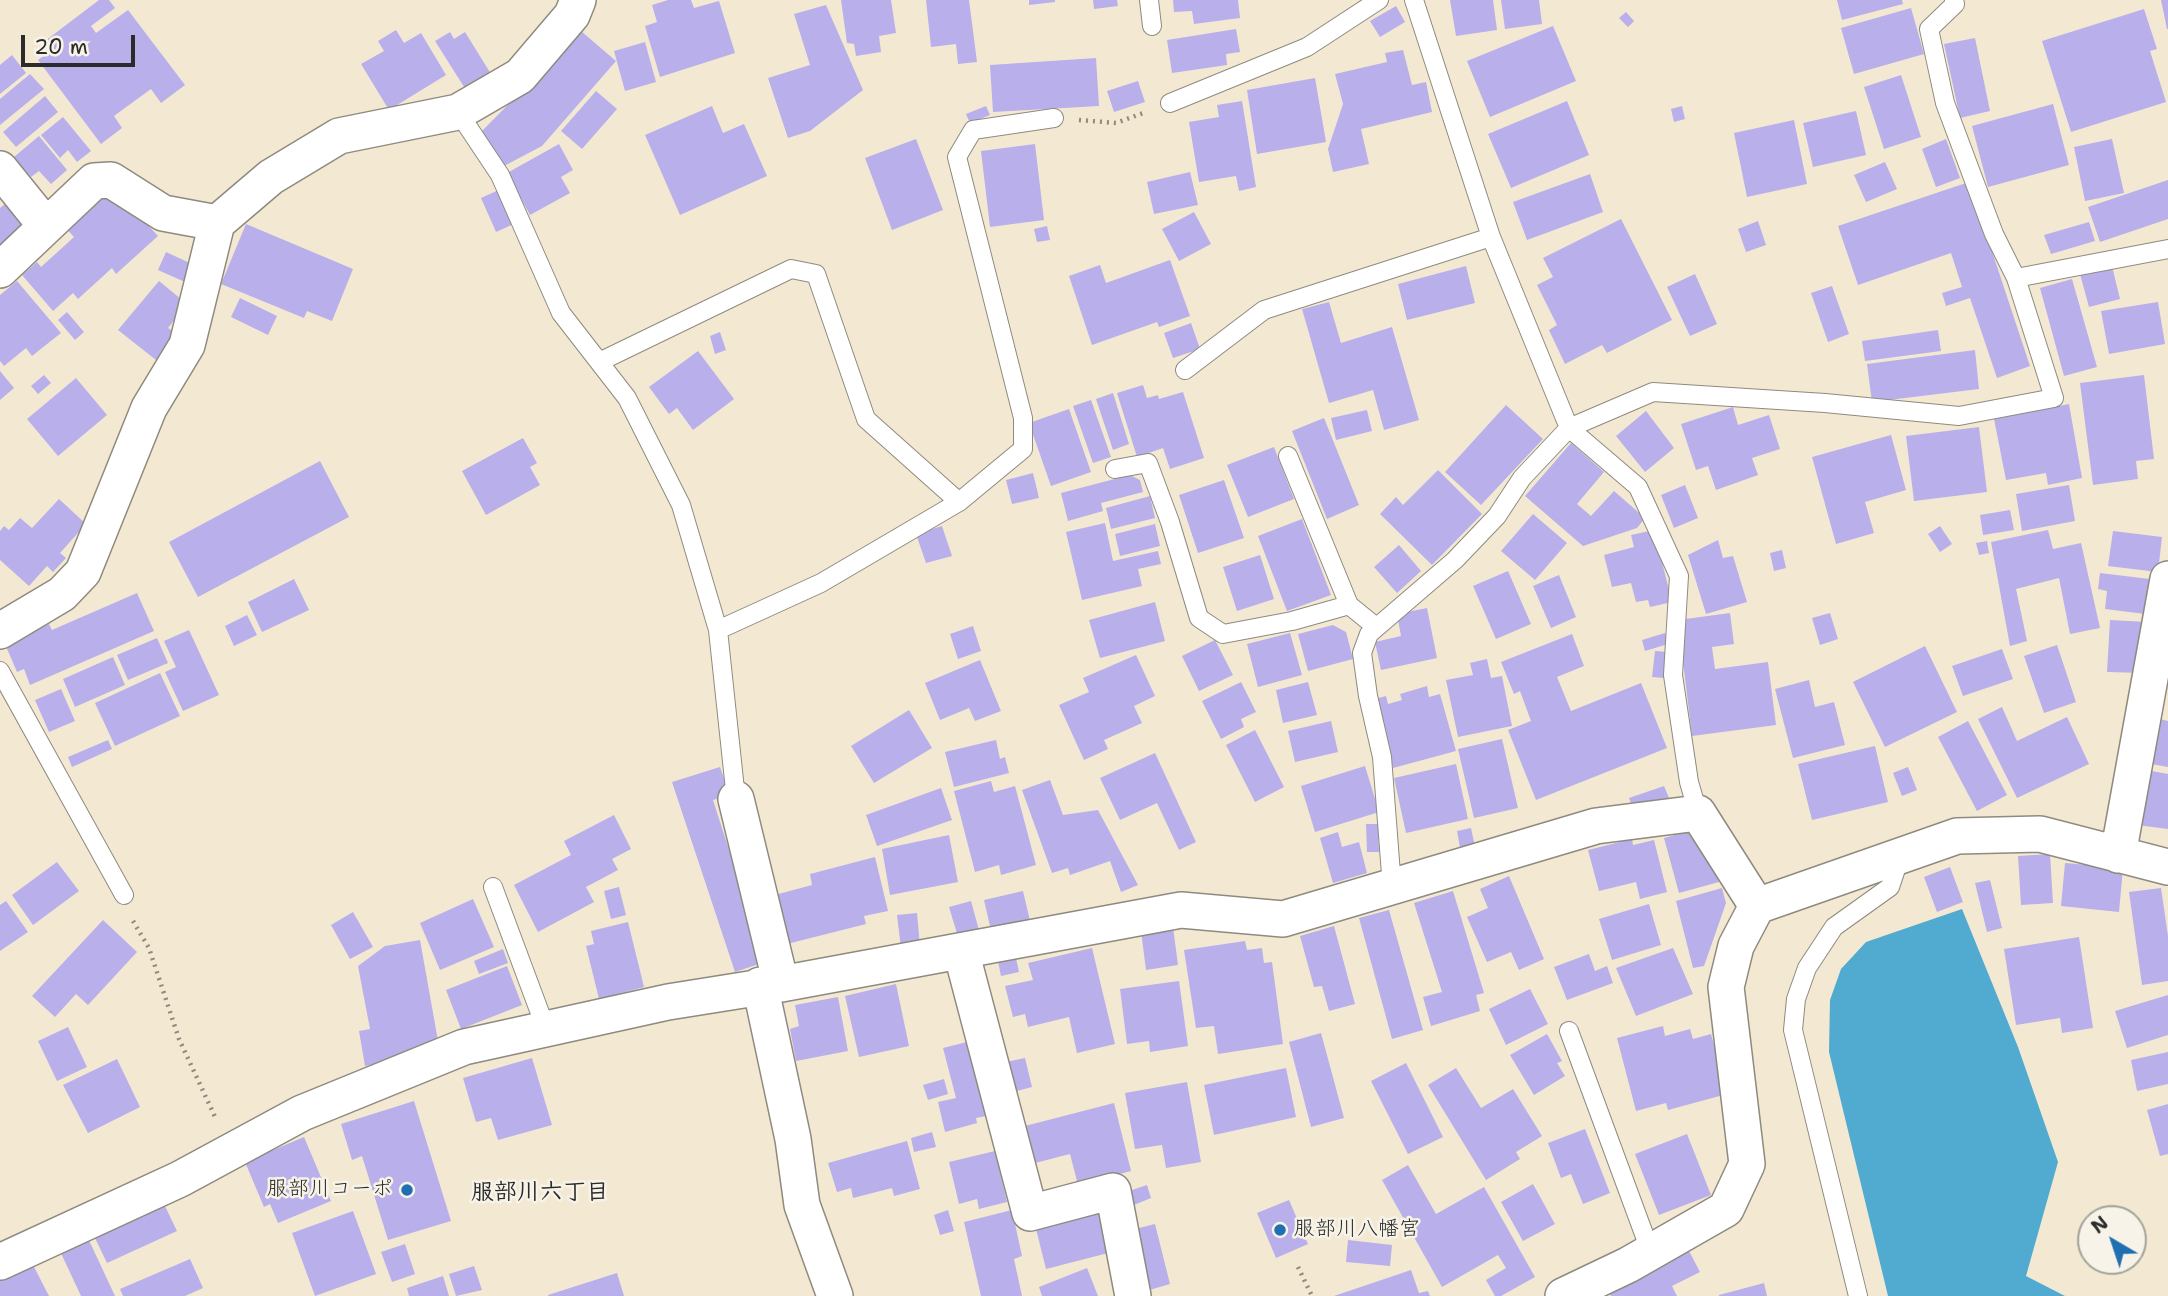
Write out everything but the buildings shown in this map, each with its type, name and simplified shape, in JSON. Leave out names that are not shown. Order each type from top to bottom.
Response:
[{"type":"street","points":[[0,631],[62,594],[83,572],[149,408],[187,345],[217,223],[271,177],[339,136],[458,112],[520,76],[572,15],[578,0]]},
{"type":"street","points":[[0,169],[46,226]]},
{"type":"street","points":[[0,270],[94,181],[111,180],[163,213],[217,223]]},
{"type":"street","points":[[2118,856],[2168,579]]},
{"type":"street","points":[[736,799],[771,985],[802,1205],[835,1296]]},
{"type":"street","points":[[0,1262],[180,1179],[302,1113],[464,1047],[546,1029],[1181,910],[1283,919],[1596,827],[1698,813],[1757,906]]},
{"type":"street","points":[[1563,1296],[1651,1253],[1726,1209],[1747,1164],[1726,987],[1736,946],[1757,906],[1957,836],[2040,834],[2168,867]]},
{"type":"street","points":[[961,951],[1030,1213],[1113,1191],[1133,1296]]},
{"type":"lane","points":[[1149,0],[1152,26]]},
{"type":"lane","points":[[1170,103],[1307,47],[1379,0]]},
{"type":"lane","points":[[1414,0],[1491,237],[1569,428],[1638,487],[1679,576],[1673,675],[1689,782],[1698,813]]},
{"type":"lane","points":[[1392,887],[1382,757],[1368,696],[1362,653],[1369,634],[1455,560],[1497,516],[1522,478],[1569,428],[1653,392],[1825,402],[1959,416],[2054,398],[2016,278],[1994,234],[1945,103],[1928,29],[1955,4],[1954,0]]},
{"type":"lane","points":[[458,112],[500,175],[561,313],[627,398],[681,505],[718,630],[736,799]]},
{"type":"lane","points":[[718,630],[821,583],[959,502],[1023,449],[1023,418],[957,157],[973,130],[1054,118]]},
{"type":"lane","points":[[1185,370],[1264,310],[1491,237]]},
{"type":"lane","points":[[2016,278],[2168,249]]},
{"type":"lane","points":[[599,362],[792,269],[816,274],[866,419],[959,502]]},
{"type":"lane","points":[[1289,456],[1349,604],[1376,627]]},
{"type":"lane","points":[[1115,469],[1148,463],[1170,522],[1199,618],[1223,634],[1293,621],[1349,604]]},
{"type":"lane","points":[[0,671],[124,895]]},
{"type":"lane","points":[[1858,1296],[1793,1030],[1796,999],[1807,968],[1834,927],[1890,887],[1900,857]]},
{"type":"lane","points":[[493,887],[546,1029]]},
{"type":"lane","points":[[1569,1031],[1651,1253]]},
{"type":"path","points":[[1054,118],[1116,122],[1170,103]]},
{"type":"path","points":[[124,895],[123,906],[149,948],[179,1039],[230,1152]]},
{"type":"path","points":[[1298,1267],[1312,1296]]},
{"type":"water","points":[[1962,909],[2018,1047],[2058,1162],[2026,1276],[2065,1296],[1888,1296],[1829,1052],[1830,1000],[1841,969],[1866,942]]},
{"type":"place","name":"服部川コーポ","points":[[407,1190]]},
{"type":"place","name":"服部川八幡宮","points":[[1280,1230]]},
{"type":"district","name":"服部川六丁目","points":[[540,1193]]}]
